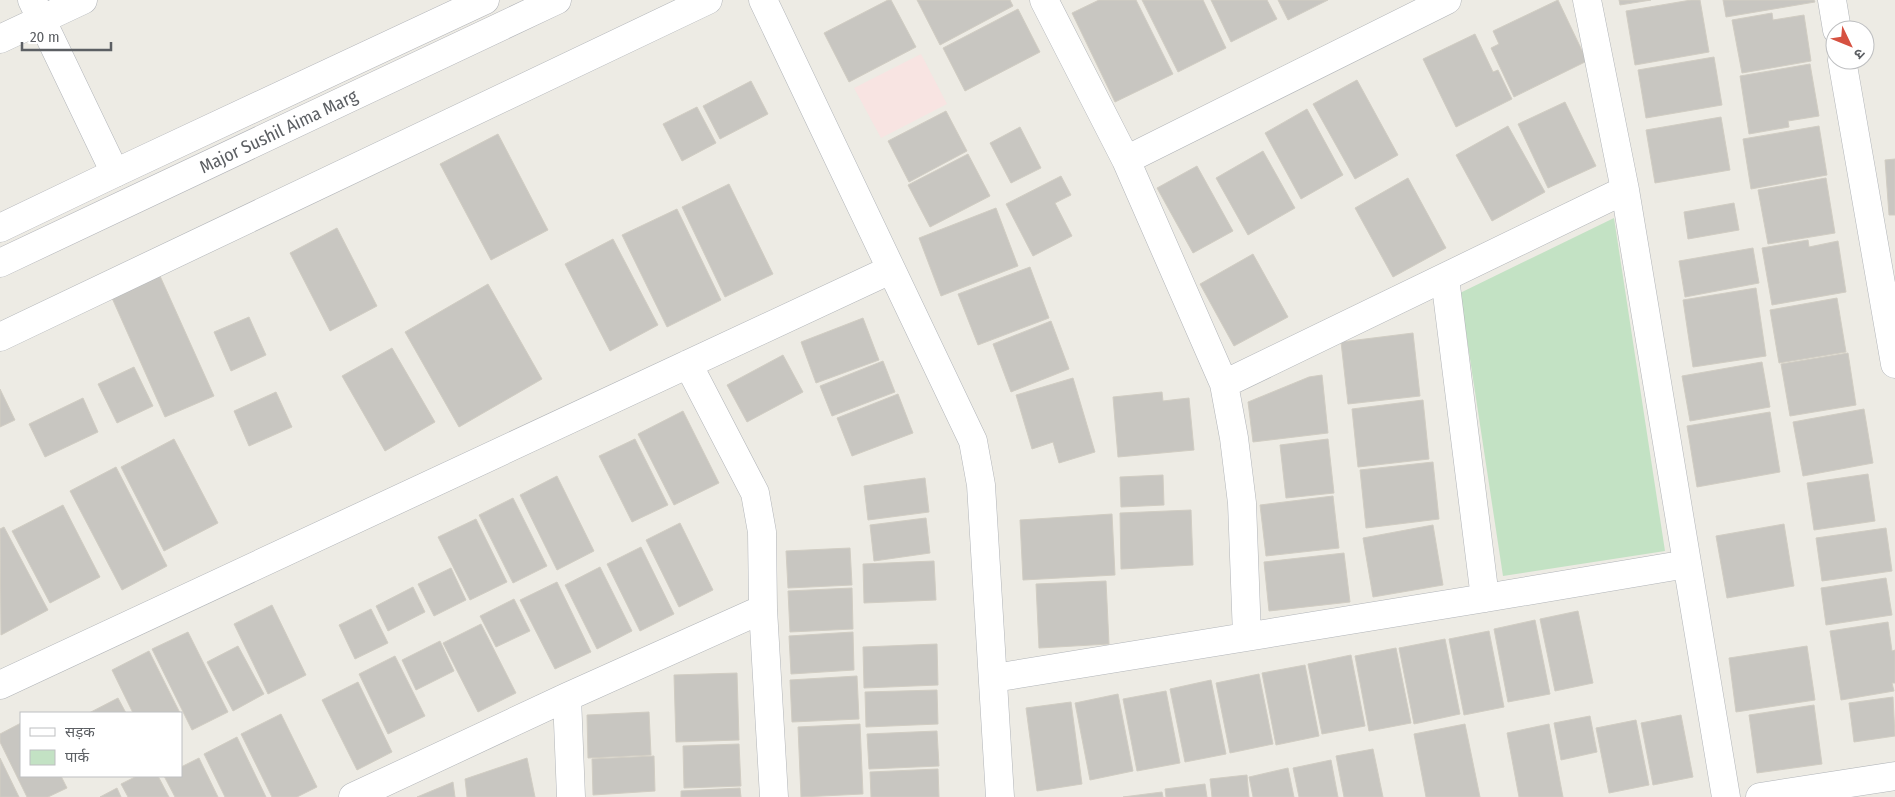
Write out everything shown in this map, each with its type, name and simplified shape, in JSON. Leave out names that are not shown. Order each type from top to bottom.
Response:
[{"type":"street","points":[[0,39],[36,10],[83,0]]},
{"type":"street","name":"Major Sushil Aima Marg","points":[[0,228],[115,172],[486,0]]},
{"type":"street","name":"Major Sushil Aima Marg","points":[[0,263],[557,0]]},
{"type":"street","points":[[0,337],[708,0]]},
{"type":"street","points":[[763,0],[972,441],[981,485],[1000,797]]},
{"type":"street","points":[[1044,0],[1126,160],[1224,384],[1234,438],[1242,504],[1247,636]]},
{"type":"street","points":[[1126,160],[1448,0]]},
{"type":"street","points":[[1587,0],[1625,190],[1726,797]]},
{"type":"street","points":[[1832,0],[1835,20]]},
{"type":"street","points":[[36,10],[115,172]]},
{"type":"street","points":[[1844,70],[1895,364]]},
{"type":"street","points":[[1224,384],[1625,190]]},
{"type":"street","points":[[0,685],[890,270]]},
{"type":"street","points":[[1445,278],[1486,598]]},
{"type":"street","points":[[688,364],[755,493],[762,532],[763,609],[774,797]]},
{"type":"street","points":[[994,678],[1687,564]]},
{"type":"street","points":[[366,794],[566,697],[763,609]]},
{"type":"street","points":[[566,697],[571,797]]},
{"type":"street","points":[[1760,797],[1895,776]]},
{"type":"shaded area","points":[[921,54],[947,104],[881,138],[854,88]]},
{"type":"green space","points":[[1614,218],[1665,551],[1503,576],[1460,293]]},
{"type":"building","points":[[891,0],[916,47],[849,82],[824,33]]},
{"type":"building","points":[[917,0],[1010,0],[1013,6],[940,45]]},
{"type":"building","points":[[1099,0],[1136,0],[1173,74],[1115,102],[1072,13]]},
{"type":"building","points":[[1142,0],[1203,0],[1226,48],[1178,72]]},
{"type":"building","points":[[1211,0],[1267,0],[1277,19],[1231,42]]},
{"type":"building","points":[[1278,0],[1328,0],[1288,20]]},
{"type":"building","points":[[1558,0],[1587,61],[1514,97],[1491,48],[1499,44],[1493,31]]},
{"type":"building","points":[[1619,0],[1651,0],[1620,5]]},
{"type":"building","points":[[1700,0],[1709,52],[1635,65],[1626,11]]},
{"type":"building","points":[[1723,0],[1814,0],[1815,2],[1726,17]]},
{"type":"building","points":[[1018,9],[1040,52],[965,91],[943,48]]},
{"type":"building","points":[[1772,13],[1773,20],[1804,15],[1811,61],[1742,73],[1732,20]]},
{"type":"building","points":[[1475,34],[1493,72],[1498,70],[1512,99],[1456,127],[1423,59]]},
{"type":"building","points":[[1714,57],[1722,105],[1646,118],[1638,70]]},
{"type":"building","points":[[1810,64],[1819,116],[1788,121],[1789,127],[1749,134],[1740,76]]},
{"type":"building","points":[[1357,80],[1398,155],[1355,179],[1313,104]]},
{"type":"building","points":[[751,81],[768,114],[720,139],[703,106]]},
{"type":"building","points":[[1565,102],[1596,166],[1548,188],[1518,124]]},
{"type":"building","points":[[697,107],[716,143],[682,161],[663,124]]},
{"type":"building","points":[[1307,109],[1343,175],[1301,199],[1265,133]]},
{"type":"building","points":[[946,111],[967,151],[909,182],[888,141]]},
{"type":"building","points":[[1721,117],[1730,170],[1655,183],[1646,130]]},
{"type":"building","points":[[1508,126],[1545,192],[1492,221],[1456,155]]},
{"type":"building","points":[[1819,126],[1827,175],[1751,189],[1743,139]]},
{"type":"building","points":[[1020,127],[1041,168],[1011,183],[990,143]]},
{"type":"building","points":[[498,134],[548,230],[491,260],[440,164]]},
{"type":"building","points":[[1263,151],[1295,208],[1248,235],[1216,178]]},
{"type":"building","points":[[968,154],[990,196],[930,227],[908,185]]},
{"type":"building","points":[[1895,159],[1895,215],[1889,215],[1885,160]]},
{"type":"building","points":[[1197,166],[1233,231],[1193,253],[1157,188]]},
{"type":"building","points":[[1061,176],[1071,195],[1055,203],[1072,236],[1033,256],[1006,204]]},
{"type":"building","points":[[1408,178],[1446,248],[1393,277],[1355,208]]},
{"type":"building","points":[[1826,178],[1835,233],[1768,244],[1758,190]]},
{"type":"building","points":[[729,184],[773,274],[725,297],[682,207]]},
{"type":"building","points":[[1734,203],[1739,230],[1688,239],[1684,212]]},
{"type":"building","points":[[996,208],[1018,266],[941,296],[919,238]]},
{"type":"building","points":[[677,209],[721,300],[667,327],[622,235]]},
{"type":"building","points":[[337,228],[377,306],[330,331],[290,253]]},
{"type":"building","points":[[613,239],[658,325],[610,351],[565,264]]},
{"type":"building","points":[[1808,240],[1809,247],[1838,241],[1846,292],[1772,305],[1762,248]]},
{"type":"building","points":[[1753,248],[1759,283],[1685,297],[1679,261]]},
{"type":"building","points":[[1253,254],[1288,317],[1234,346],[1200,284]]},
{"type":"building","points":[[1030,267],[1049,318],[978,345],[958,294]]},
{"type":"building","points":[[160,276],[214,396],[165,417],[112,298]]},
{"type":"building","points":[[488,284],[542,379],[459,427],[405,332]]},
{"type":"building","points":[[1756,288],[1766,356],[1693,367],[1683,300]]},
{"type":"building","points":[[1837,298],[1846,352],[1779,363],[1770,310]]},
{"type":"building","points":[[249,317],[266,355],[231,371],[214,332]]},
{"type":"building","points":[[863,318],[879,360],[816,383],[801,342]]},
{"type":"building","points":[[1051,321],[1069,369],[1011,392],[993,344]]},
{"type":"building","points":[[1413,333],[1420,396],[1348,404],[1341,342]]},
{"type":"building","points":[[392,348],[435,422],[385,451],[342,376]]},
{"type":"building","points":[[1848,353],[1856,405],[1790,416],[1781,364]]},
{"type":"building","points":[[783,355],[803,392],[747,422],[727,385]]},
{"type":"building","points":[[883,361],[895,392],[832,416],[820,386]]},
{"type":"building","points":[[1762,362],[1770,407],[1690,421],[1682,376]]},
{"type":"building","points":[[134,367],[153,406],[117,423],[98,384]]},
{"type":"building","points":[[1322,375],[1328,433],[1253,442],[1248,402],[1309,377]]},
{"type":"building","points":[[1073,378],[1095,452],[1059,463],[1053,442],[1032,449],[1016,395]]},
{"type":"building","points":[[0,389],[15,420],[0,427]]},
{"type":"building","points":[[276,392],[292,427],[249,446],[234,411]]},
{"type":"building","points":[[1162,392],[1163,401],[1189,398],[1194,450],[1118,457],[1113,397]]},
{"type":"building","points":[[898,394],[913,433],[852,456],[837,418]]},
{"type":"building","points":[[83,398],[98,432],[45,457],[29,424]]},
{"type":"building","points":[[1423,400],[1429,459],[1358,467],[1352,409]]},
{"type":"building","points":[[1864,409],[1873,463],[1803,476],[1793,422]]},
{"type":"building","points":[[683,411],[719,483],[674,505],[638,434]]},
{"type":"building","points":[[1770,412],[1780,472],[1697,487],[1687,426]]},
{"type":"building","points":[[174,439],[218,523],[164,551],[121,467]]},
{"type":"building","points":[[635,439],[668,505],[632,522],[599,456]]},
{"type":"building","points":[[1328,439],[1334,493],[1286,498],[1280,445]]},
{"type":"building","points":[[1433,462],[1439,519],[1366,528],[1360,470]]},
{"type":"building","points":[[116,467],[167,566],[122,590],[70,491]]},
{"type":"building","points":[[1868,474],[1875,521],[1814,530],[1807,483]]},
{"type":"building","points":[[1163,475],[1164,505],[1121,507],[1120,477]]},
{"type":"building","points":[[557,476],[594,551],[557,570],[520,495]]},
{"type":"building","points":[[925,478],[929,512],[868,520],[864,486]]},
{"type":"building","points":[[1333,496],[1339,548],[1266,556],[1260,505]]},
{"type":"building","points":[[513,498],[547,566],[513,583],[479,515]]},
{"type":"building","points":[[63,505],[100,577],[50,603],[12,531]]},
{"type":"building","points":[[1191,510],[1193,565],[1121,569],[1120,513]]},
{"type":"building","points":[[1112,514],[1115,575],[1023,580],[1020,520]]},
{"type":"building","points":[[926,518],[930,553],[874,561],[870,525]]},
{"type":"building","points":[[476,519],[507,582],[470,600],[438,537]]},
{"type":"building","points":[[680,523],[713,590],[679,607],[646,540]]},
{"type":"building","points":[[1784,524],[1794,586],[1727,598],[1716,536]]},
{"type":"building","points":[[1433,525],[1443,585],[1373,597],[1363,538]]},
{"type":"building","points":[[4,527],[48,610],[1,635],[0,529]]},
{"type":"building","points":[[1886,528],[1892,571],[1822,581],[1816,538]]},
{"type":"building","points":[[641,547],[674,614],[640,631],[607,564]]},
{"type":"building","points":[[850,548],[852,585],[788,588],[786,551]]},
{"type":"building","points":[[1344,553],[1350,602],[1269,611],[1264,562]]},
{"type":"building","points":[[934,561],[936,600],[864,603],[863,564]]},
{"type":"building","points":[[600,567],[632,631],[597,649],[565,585]]},
{"type":"building","points":[[451,568],[466,600],[434,616],[418,584]]},
{"type":"building","points":[[1886,578],[1892,615],[1826,625],[1821,588]]},
{"type":"building","points":[[1106,581],[1109,644],[1039,648],[1036,584]]},
{"type":"building","points":[[557,582],[591,652],[555,669],[520,600]]},
{"type":"building","points":[[413,587],[425,612],[388,631],[376,606]]},
{"type":"building","points":[[852,588],[853,629],[790,632],[788,591]]},
{"type":"building","points":[[514,599],[530,631],[496,647],[480,616]]},
{"type":"building","points":[[272,605],[306,675],[268,694],[234,624]]},
{"type":"building","points":[[371,609],[388,643],[355,659],[339,625]]},
{"type":"building","points":[[1578,611],[1593,683],[1555,691],[1540,619]]},
{"type":"building","points":[[1535,620],[1550,694],[1508,702],[1494,629]]},
{"type":"building","points":[[1888,622],[1892,651],[1895,650],[1895,683],[1892,683],[1894,691],[1841,700],[1830,631]]},
{"type":"building","points":[[481,624],[516,693],[478,712],[443,643]]},
{"type":"building","points":[[1489,631],[1504,707],[1464,715],[1449,639]]},
{"type":"building","points":[[188,632],[228,712],[192,730],[152,649]]},
{"type":"building","points":[[853,632],[854,670],[791,674],[789,636]]},
{"type":"building","points":[[1445,639],[1460,714],[1414,724],[1399,648]]},
{"type":"building","points":[[440,641],[454,671],[416,690],[402,660]]},
{"type":"building","points":[[937,644],[938,685],[864,688],[863,647]]},
{"type":"building","points":[[238,646],[264,694],[233,711],[207,662]]},
{"type":"building","points":[[1807,646],[1815,700],[1736,712],[1729,658]]},
{"type":"building","points":[[1396,648],[1411,723],[1369,731],[1355,656]]},
{"type":"building","points":[[149,651],[180,712],[133,712],[112,670]]},
{"type":"building","points":[[1351,655],[1365,726],[1322,734],[1308,664]]},
{"type":"building","points":[[395,656],[425,716],[388,734],[359,674]]},
{"type":"building","points":[[1305,665],[1319,736],[1276,745],[1262,673]]},
{"type":"building","points":[[737,673],[739,740],[676,742],[674,675]]},
{"type":"building","points":[[1259,674],[1273,744],[1230,753],[1216,683]]},
{"type":"building","points":[[857,676],[859,719],[792,722],[790,680]]},
{"type":"building","points":[[1211,680],[1226,754],[1185,762],[1170,689]]},
{"type":"building","points":[[358,682],[392,752],[357,770],[322,700]]},
{"type":"building","points":[[937,690],[938,724],[866,727],[865,692]]},
{"type":"building","points":[[1166,691],[1180,763],[1137,771],[1123,699]]},
{"type":"building","points":[[1118,694],[1133,771],[1090,780],[1075,703]]},
{"type":"building","points":[[1893,697],[1895,736],[1854,742],[1849,703]]},
{"type":"building","points":[[118,698],[125,712],[91,712]]},
{"type":"building","points":[[1071,702],[1082,784],[1037,791],[1026,708]]},
{"type":"building","points":[[1814,705],[1822,764],[1757,773],[1749,715]]},
{"type":"building","points":[[649,712],[651,755],[588,758],[587,715]]},
{"type":"building","points":[[281,714],[317,787],[297,797],[272,797],[241,734]]},
{"type":"building","points":[[1681,715],[1693,777],[1653,785],[1641,723]]},
{"type":"building","points":[[1590,716],[1597,752],[1561,760],[1554,723]]},
{"type":"building","points":[[1636,720],[1649,785],[1609,793],[1596,728]]},
{"type":"building","points":[[20,724],[20,777],[62,777],[67,788],[48,797],[27,797],[0,742],[0,734]]},
{"type":"building","points":[[860,724],[863,794],[801,797],[798,727]]},
{"type":"building","points":[[1465,724],[1480,797],[1426,797],[1414,734]]},
{"type":"building","points":[[1549,724],[1563,797],[1519,797],[1507,733]]},
{"type":"building","points":[[937,731],[939,766],[869,769],[867,734]]},
{"type":"building","points":[[237,737],[266,797],[225,797],[204,754]]},
{"type":"building","points":[[739,744],[741,786],[684,788],[683,746]]},
{"type":"building","points":[[1373,749],[1383,797],[1344,797],[1336,756]]},
{"type":"building","points":[[654,756],[655,791],[593,795],[592,759]]},
{"type":"building","points":[[0,758],[19,797],[0,797]]},
{"type":"building","points":[[199,758],[218,797],[175,797],[165,777],[182,777],[182,766]]},
{"type":"building","points":[[527,758],[535,797],[467,797],[465,779]]},
{"type":"building","points":[[1331,760],[1338,797],[1299,797],[1293,768]]},
{"type":"building","points":[[1288,768],[1294,797],[1253,797],[1249,777]]},
{"type":"building","points":[[938,769],[939,797],[871,797],[870,772]]},
{"type":"building","points":[[1247,775],[1249,797],[1212,797],[1210,779]]},
{"type":"building","points":[[135,777],[159,777],[169,797],[128,797],[121,784]]},
{"type":"building","points":[[453,782],[455,797],[417,797]]},
{"type":"building","points":[[1205,784],[1207,797],[1166,797],[1165,789]]},
{"type":"building","points":[[117,788],[121,797],[100,797]]},
{"type":"building","points":[[740,788],[741,797],[681,797],[681,791]]},
{"type":"building","points":[[1162,792],[1163,797],[1123,797]]}]
